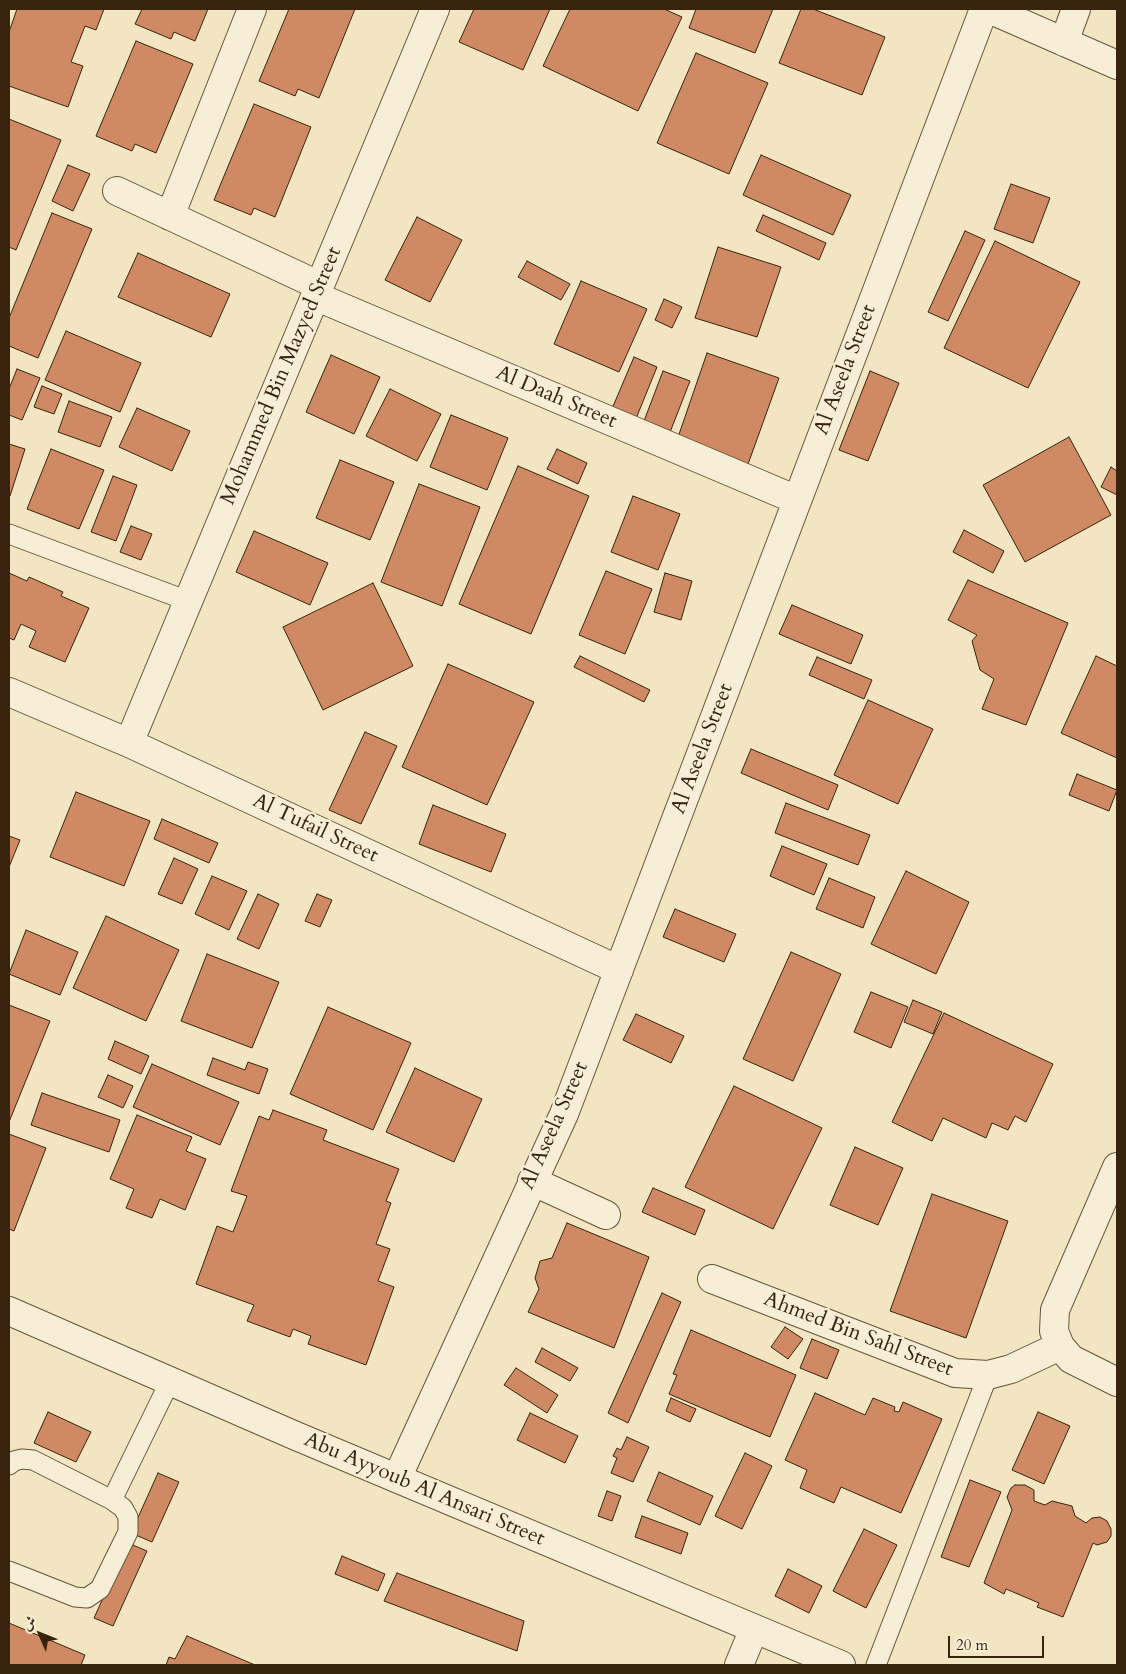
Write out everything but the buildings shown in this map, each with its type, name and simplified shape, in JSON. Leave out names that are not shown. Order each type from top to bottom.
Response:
[{"type":"street","points":[[170,216],[252,9]]},
{"type":"street","name":"Mohammed Bin Mazyed Street","points":[[129,743],[435,9]]},
{"type":"street","name":"Al Aseela Street","points":[[397,1478],[564,1114],[984,9]]},
{"type":"street","points":[[989,9],[1117,65]]},
{"type":"street","points":[[1064,42],[1076,9]]},
{"type":"street","name":"Al Daah Street","points":[[117,191],[317,291],[797,500]]},
{"type":"street","name":"Al Tufail Street","points":[[9,692],[129,743],[619,970]]},
{"type":"street","points":[[1117,1167],[1055,1310],[1054,1330],[1060,1346],[1071,1359],[1117,1382]]},
{"type":"street","points":[[532,1181],[606,1216]]},
{"type":"street","name":"Ahmed Bin Sahl Street","points":[[712,1279],[955,1373],[988,1375],[1011,1369],[1060,1346]]},
{"type":"street","name":"Abu Ayyoub Al Ansari Street","points":[[9,1311],[397,1478],[841,1665]]},
{"type":"street","points":[[739,1665],[754,1629]]},
{"type":"lane","points":[[9,534],[188,601]]},
{"type":"lane","points":[[876,1665],[988,1375]]},
{"type":"lane","points":[[112,1500],[170,1381]]},
{"type":"lane","points":[[9,1465],[14,1461],[22,1459],[32,1460],[112,1500],[123,1508],[128,1517],[128,1532],[100,1589],[87,1598],[75,1597],[9,1571]]}]
